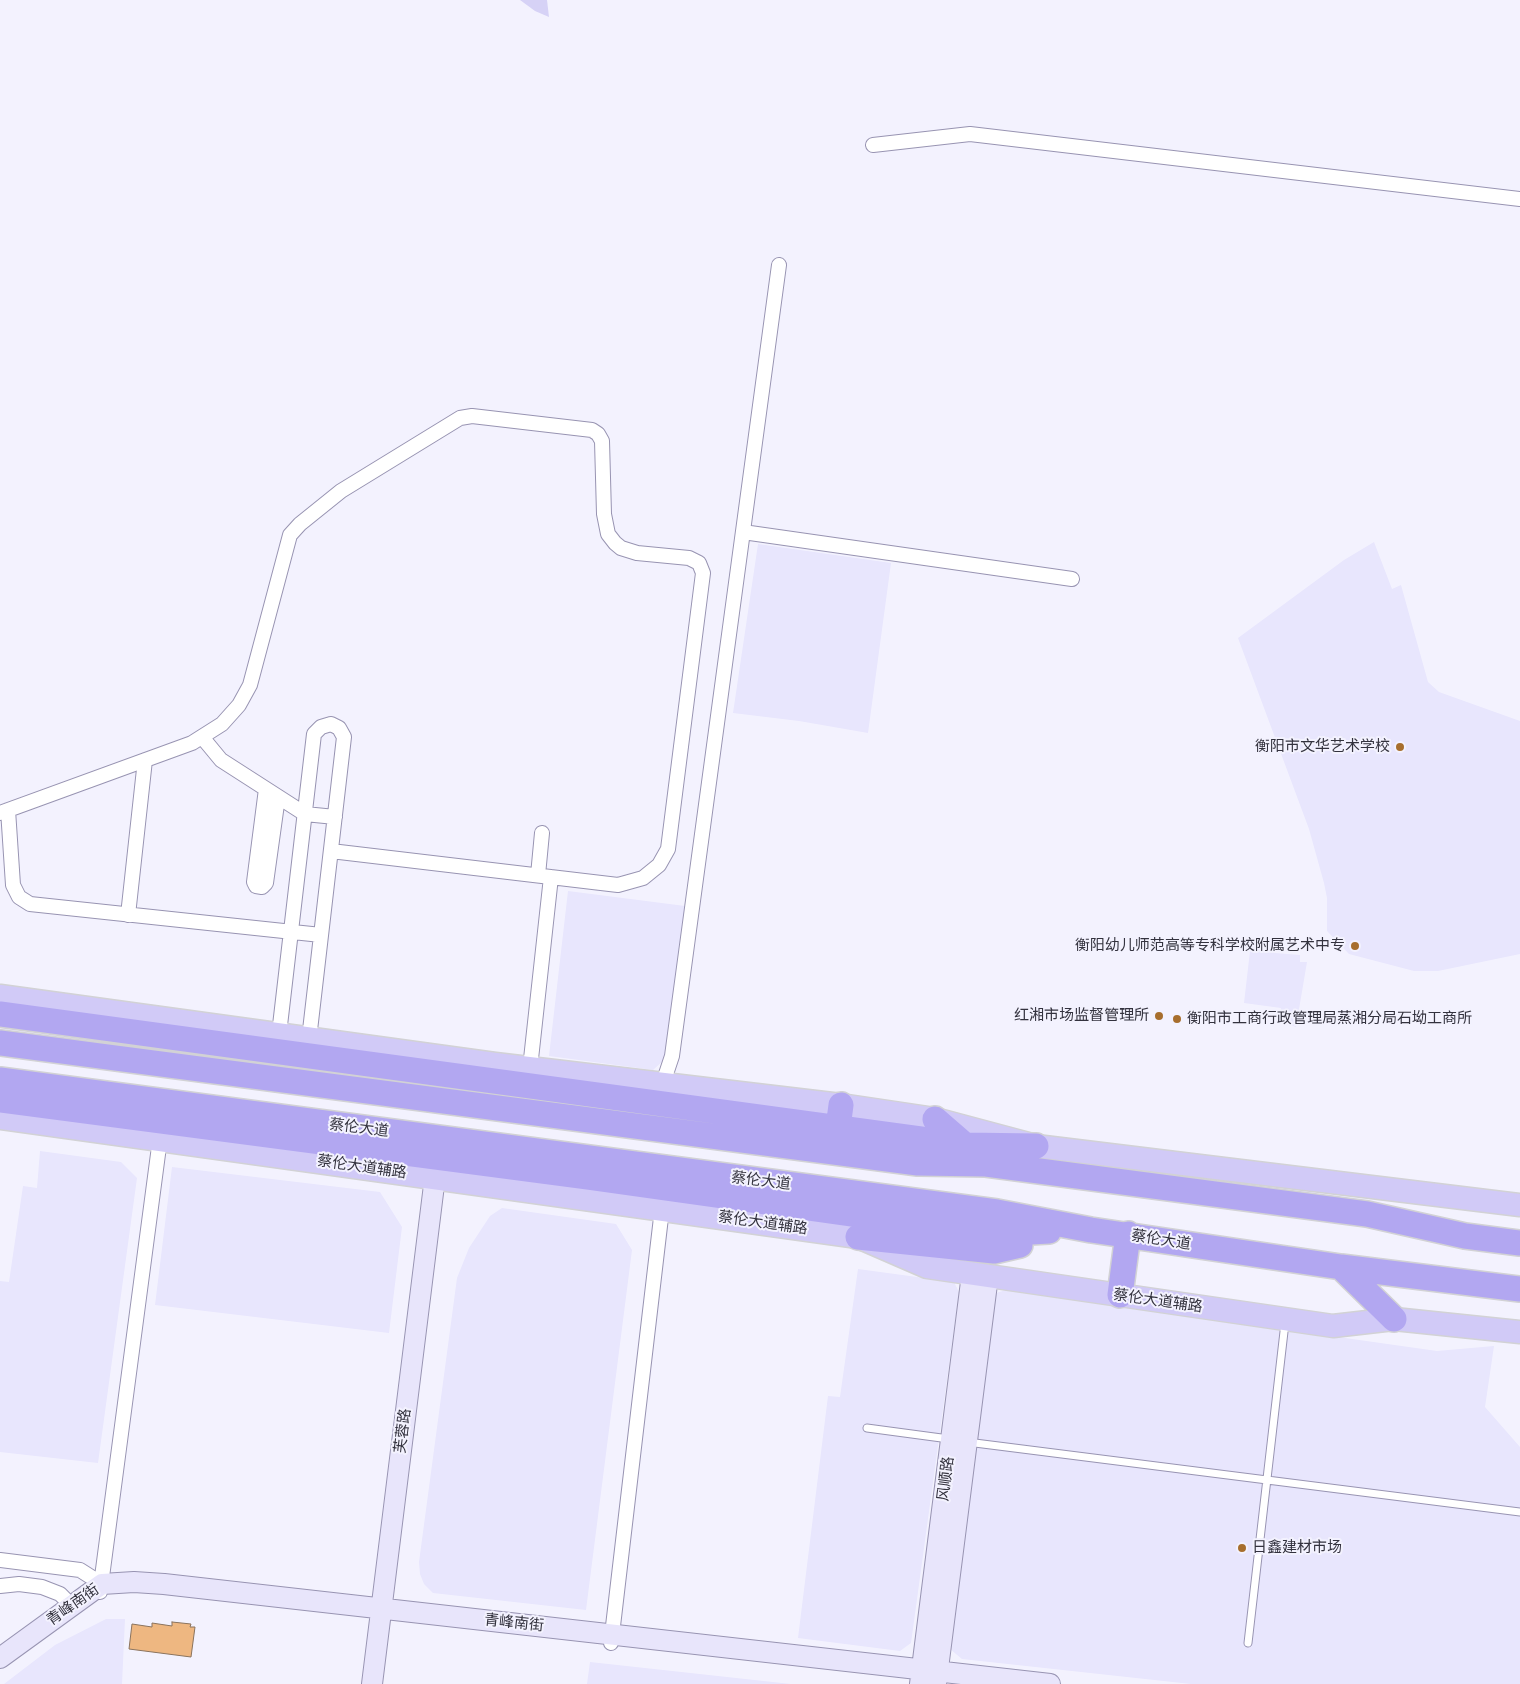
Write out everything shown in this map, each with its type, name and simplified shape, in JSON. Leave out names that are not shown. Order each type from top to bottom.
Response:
[{"type":"highway","points":[[0,1014],[220,1044],[272,1039],[662,1094],[840,1116],[964,1145],[1036,1146]]},
{"type":"highway","points":[[0,1043],[918,1164],[986,1164],[1367,1214],[1520,1227]]},
{"type":"highway","name":"蔡伦大道","points":[[0,1080],[987,1210],[1091,1230],[1341,1267],[1520,1289]]},
{"type":"highway","points":[[0,1100],[161,1130],[759,1211],[995,1234],[1091,1230]]},
{"type":"highway","points":[[935,1119],[986,1164]]},
{"type":"highway","points":[[1367,1214],[1465,1236],[1520,1243]]},
{"type":"highway","points":[[858,1236],[994,1251],[1091,1230]]},
{"type":"highway","points":[[1120,1295],[1128,1234]]},
{"type":"highway","points":[[1341,1267],[1465,1296],[1520,1306]]},
{"type":"highway","points":[[1341,1267],[1394,1318]]},
{"type":"main road","points":[[0,996],[272,1039],[309,1039],[530,1068],[662,1094]]},
{"type":"main road","points":[[840,1116],[935,1119],[1036,1146],[1520,1205]]},
{"type":"main road","points":[[0,1118],[161,1130]]},
{"type":"main road","name":"蔡伦大道辅路","points":[[759,1211],[858,1236],[927,1267],[1333,1326],[1394,1318],[1520,1332]]},
{"type":"street","points":[[873,145],[970,134],[1520,200]]},
{"type":"street","points":[[662,1094],[672,1056],[779,265]]},
{"type":"street","points":[[321,936],[30,904],[19,897],[13,885],[4,811],[192,743],[222,724],[239,705],[250,685],[290,535],[322,505],[341,491],[460,418],[472,416],[592,430],[598,434],[602,441],[604,514],[608,534],[621,548],[637,553],[689,558],[699,563],[703,573],[668,849],[659,865],[643,878],[618,885],[331,851]]},
{"type":"street","points":[[743,532],[1072,579]]},
{"type":"street","points":[[272,1039],[291,932],[314,734],[321,727],[331,724],[339,728],[344,737],[309,1039]]},
{"type":"street","points":[[202,737],[221,760],[305,814],[335,817]]},
{"type":"street","points":[[128,915],[145,760]]},
{"type":"street","points":[[266,789],[254,882],[256,886],[262,887],[266,883],[278,797]]},
{"type":"street","points":[[530,1068],[544,876],[542,833]]},
{"type":"street","points":[[101,1588],[161,1130]]},
{"type":"street","name":"芙蓉路","points":[[372,1684],[387,1614],[442,1168]]},
{"type":"street","points":[[612,1639],[663,1198]]},
{"type":"street","name":"风顺路","points":[[929,1678],[980,1275]]},
{"type":"street","points":[[0,1560],[80,1570],[101,1588]]},
{"type":"street","name":"青峰南街","points":[[0,1658],[72,1606],[101,1588],[134,1582],[164,1584],[387,1614],[612,1639],[966,1684]]},
{"type":"street","points":[[0,1586],[19,1584],[42,1587],[60,1594],[72,1606]]},
{"type":"street","name":"青峰南街","points":[[0,1667],[101,1588]]},
{"type":"street","name":"芙蓉路","points":[[385,1684],[387,1614]]},
{"type":"street","name":"青峰南街","points":[[929,1678],[1050,1684]]},
{"type":"lane","points":[[1248,1643],[1286,1319]]},
{"type":"lane","points":[[867,1428],[1520,1512]]},
{"type":"shaded area","points":[[520,0],[547,0],[549,17],[535,11]]},
{"type":"shaded area","name":"衡阳市文华艺术学校","points":[[1374,542],[1392,589],[1401,585],[1428,682],[1439,692],[1520,721],[1520,954],[1438,971],[1414,971],[1349,954],[1327,931],[1327,898],[1309,829],[1238,638],[1344,560]]},
{"type":"shaded area","points":[[758,544],[891,563],[868,733],[799,721],[733,713]]},
{"type":"shaded area","points":[[568,891],[685,906],[664,1060],[653,1070],[549,1056]]},
{"type":"shaded area","points":[[1250,951],[1300,955],[1300,962],[1307,962],[1296,1027],[1280,1021],[1281,1008],[1244,1003]]},
{"type":"shaded area","points":[[40,1151],[121,1162],[137,1178],[98,1463],[0,1452],[0,1281],[9,1282],[23,1186],[37,1188]]},
{"type":"shaded area","points":[[172,1167],[380,1192],[402,1227],[389,1333],[155,1305]]},
{"type":"shaded area","points":[[502,1208],[616,1224],[632,1250],[586,1610],[433,1593],[424,1584],[420,1574],[419,1562],[457,1278],[469,1248],[490,1216]]},
{"type":"shaded area","points":[[858,1269],[954,1282],[959,1292],[911,1643],[900,1651],[798,1638],[828,1396],[840,1397]]},
{"type":"shaded area","name":"日鑫建材市场","points":[[1006,1290],[1437,1351],[1494,1346],[1485,1407],[1520,1447],[1520,1684],[1191,1684],[962,1659],[950,1649],[996,1293]]},
{"type":"shaded area","points":[[106,1619],[125,1619],[122,1684],[4,1684],[55,1645]]},
{"type":"shaded area","points":[[590,1662],[791,1684],[587,1684]]},
{"type":"building","points":[[172,1622],[191,1624],[190,1627],[195,1627],[191,1657],[129,1649],[132,1624],[152,1627],[152,1623],[172,1626]]},
{"type":"place","name":"衡阳市文华艺术学校","points":[[1400,747]]},
{"type":"place","name":"衡阳幼儿师范高等专科学校附属艺术中专","points":[[1355,946]]},
{"type":"place","name":"红湘市场监督管理所","points":[[1159,1016]]},
{"type":"place","name":"衡阳市工商行政管理局蒸湘分局石坳工商所","points":[[1177,1019]]},
{"type":"place","name":"日鑫建材市场","points":[[1242,1548]]}]
